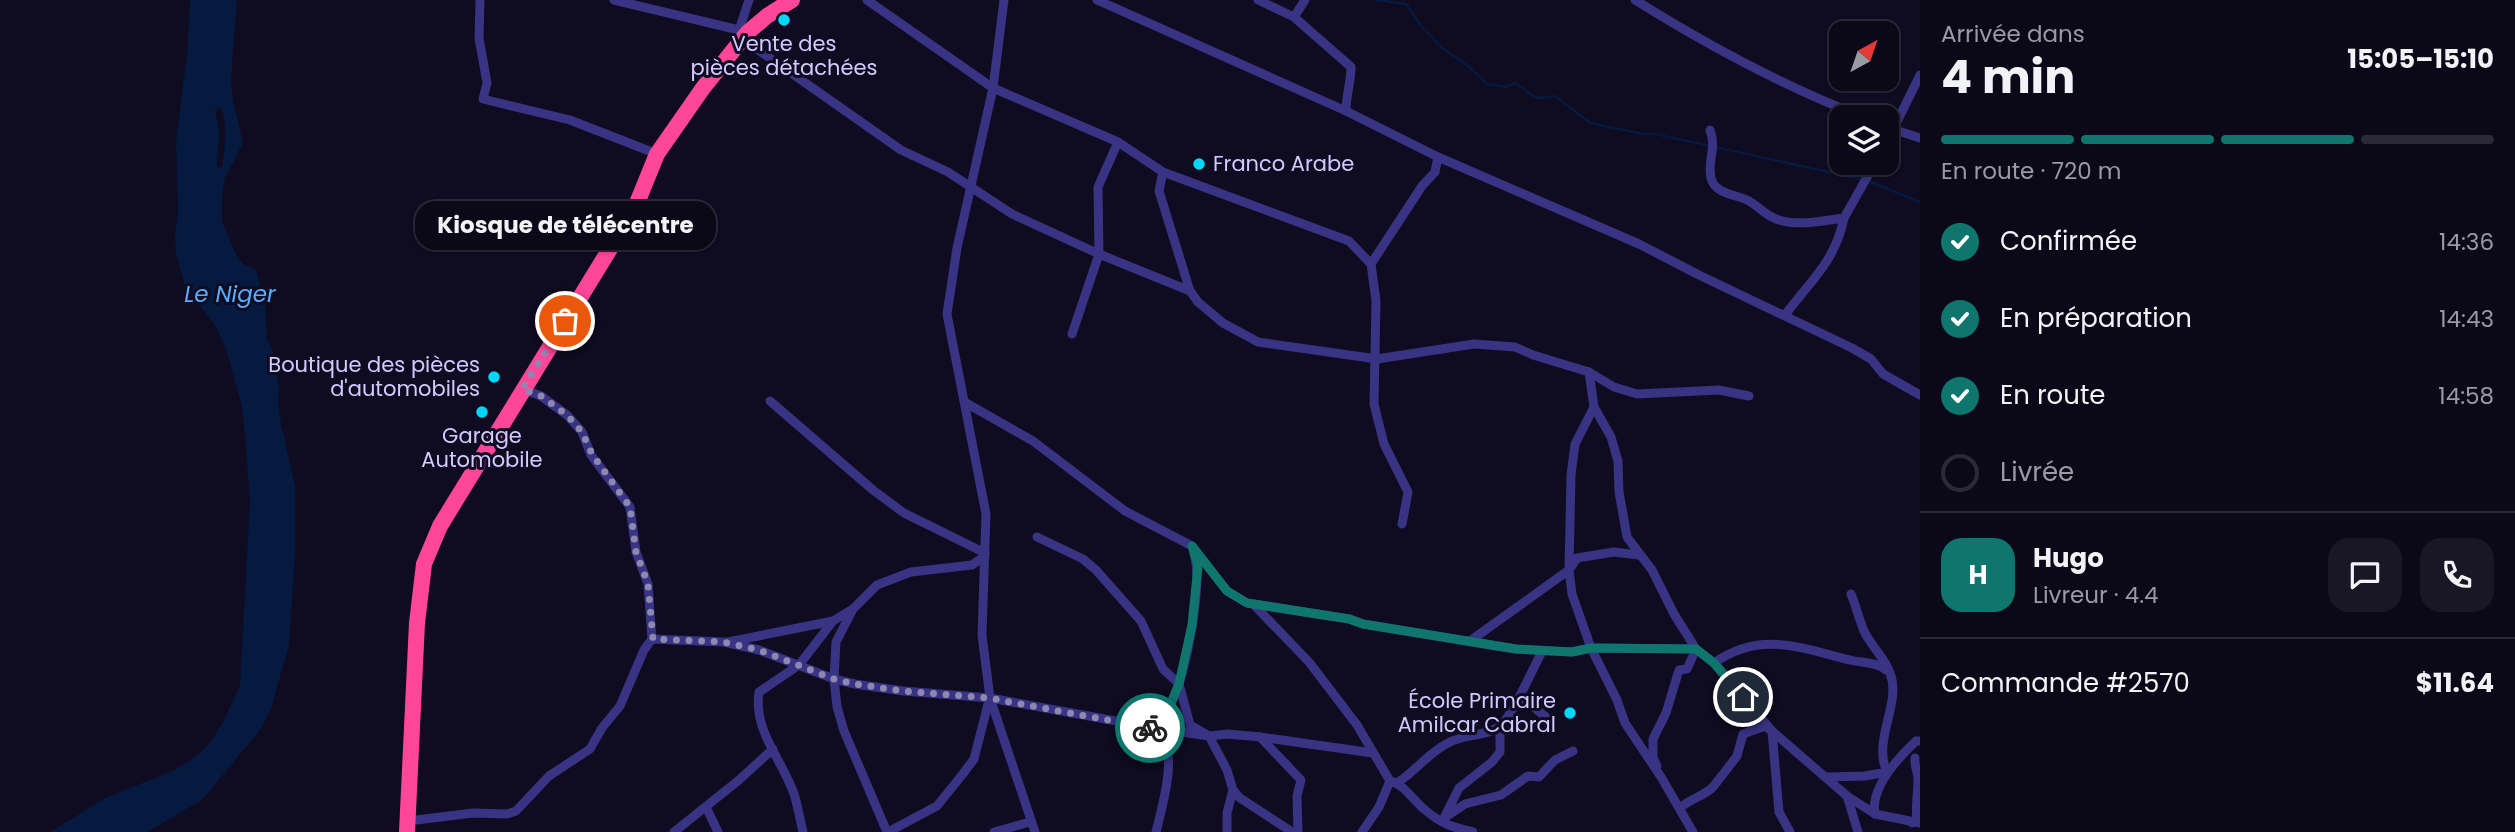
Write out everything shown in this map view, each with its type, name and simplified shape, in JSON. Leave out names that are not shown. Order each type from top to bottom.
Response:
[{"type":"highway","points":[[407,826],[417,623],[424,564],[440,526],[635,208],[657,155],[741,35],[792,0]]},
{"type":"street","points":[[480,0],[480,38],[487,83],[484,99],[570,120],[657,155]]},
{"type":"street","points":[[614,0],[741,35],[901,150],[948,172],[1012,214],[1190,291]]},
{"type":"street","points":[[741,35],[748,0]]},
{"type":"street","points":[[867,0],[993,88],[1118,142],[1163,172],[1349,241],[1370,264],[1377,301],[1374,404],[1384,444],[1408,492],[1402,523]]},
{"type":"street","points":[[1004,0],[993,88],[957,248],[947,314],[985,514],[982,635],[989,698],[1035,832]]},
{"type":"street","points":[[1097,0],[1346,111],[1438,157],[1639,244],[1852,348],[1871,359],[1883,374],[1920,395]]},
{"type":"street","points":[[1258,0],[1294,17],[1351,67],[1346,111]]},
{"type":"street","points":[[1294,17],[1304,0]]},
{"type":"street","points":[[1635,0],[1765,74],[1832,105]]},
{"type":"street","points":[[1899,113],[1920,75]]},
{"type":"street","points":[[1710,130],[1715,143],[1711,180],[1720,191],[1749,201],[1761,212],[1779,220],[1812,223],[1844,218]]},
{"type":"street","points":[[1899,131],[1920,138]]},
{"type":"street","points":[[1072,334],[1100,254],[1098,187],[1118,142]]},
{"type":"street","points":[[1370,264],[1422,186],[1435,172],[1438,157]]},
{"type":"street","points":[[1163,172],[1159,191],[1190,291],[1198,302],[1223,323],[1258,342],[1377,359],[1474,344],[1514,347],[1589,372],[1614,387],[1637,394],[1719,390],[1749,396]]},
{"type":"street","points":[[1785,315],[1823,268],[1839,240],[1844,218],[1868,175]]},
{"type":"street","points":[[1589,372],[1594,407],[1611,437],[1618,461],[1619,492],[1627,537],[1652,570],[1674,614],[1696,649],[1714,663],[1772,731],[1779,812],[1790,832]]},
{"type":"street","points":[[407,826],[473,813],[507,814],[516,811],[549,776],[590,749],[601,728],[620,706],[643,650],[653,639],[648,584],[636,552],[630,507],[592,454],[582,432],[567,415],[541,396],[522,389]]},
{"type":"street","points":[[770,401],[873,490],[904,513],[985,554]]},
{"type":"street","points":[[965,403],[1033,441],[1125,511],[1192,546],[1227,591],[1254,605],[1516,649],[1572,652],[1591,648],[1696,649]]},
{"type":"street","points":[[1594,407],[1575,444],[1570,500],[1569,570],[1572,594],[1591,648],[1617,699],[1625,723],[1693,832]]},
{"type":"street","points":[[1037,537],[1083,559],[1141,621],[1163,669],[1179,684],[1190,725],[1209,736],[1227,771],[1233,790],[1227,813],[1227,832]]},
{"type":"street","points":[[1160,729],[1179,684],[1192,625],[1198,566],[1192,546]]},
{"type":"street","points":[[1471,640],[1569,570],[1577,558],[1614,552],[1639,555]]},
{"type":"street","points":[[723,642],[833,621],[853,609],[877,584],[911,572],[972,565],[985,554]]},
{"type":"street","points":[[1827,777],[1865,776],[1887,772],[1883,760],[1883,740],[1891,707],[1891,674],[1864,631],[1851,594]]},
{"type":"street","points":[[1254,605],[1309,662],[1357,725],[1394,782],[1452,830],[1473,832]]},
{"type":"street","points":[[853,609],[836,642],[834,679],[837,706],[844,731],[887,832],[937,806],[962,775],[974,759],[989,698]]},
{"type":"street","points":[[803,832],[793,794],[761,729],[757,702],[759,692],[799,665],[833,621]]},
{"type":"street","points":[[653,639],[723,642],[759,650],[834,679],[903,691],[989,698],[1209,736],[1228,734],[1260,737],[1373,753]]},
{"type":"street","points":[[1714,663],[1742,650],[1776,643],[1864,664],[1882,665],[1891,674]]},
{"type":"street","points":[[1661,777],[1653,758],[1653,739],[1666,713],[1679,670],[1686,669],[1696,649]]},
{"type":"street","points":[[1444,818],[1459,788],[1492,762],[1500,752],[1500,726],[1520,696],[1525,681],[1543,650]]},
{"type":"street","points":[[1520,696],[1552,722]]},
{"type":"street","points":[[1362,832],[1394,782],[1408,776],[1432,752],[1450,741],[1471,737],[1500,726]]},
{"type":"street","points":[[1680,808],[1687,801],[1713,787],[1737,756],[1743,734],[1765,726],[1847,796],[1875,814],[1916,823],[1916,758]]},
{"type":"street","points":[[1156,832],[1165,802],[1168,768],[1167,739],[1160,729]]},
{"type":"street","points":[[1260,737],[1301,780],[1297,796],[1298,832]]},
{"type":"street","points":[[1875,814],[1872,803],[1887,772],[1908,749],[1920,741]]},
{"type":"street","points":[[674,832],[773,749]]},
{"type":"street","points":[[1444,818],[1465,804],[1501,795],[1528,776],[1539,777],[1555,760],[1573,751]]},
{"type":"street","points":[[1233,790],[1292,832]]},
{"type":"street","points":[[1847,796],[1858,832]]},
{"type":"street","points":[[706,807],[718,832]]},
{"type":"street","points":[[1444,818],[1452,830]]},
{"type":"street","points":[[994,832],[1030,821]]},
{"type":"water","name":"Le Niger","points":[[190,0],[237,0],[231,79],[243,143],[225,178],[222,220],[237,257],[244,265],[257,272],[265,304],[267,339],[273,352],[279,386],[281,423],[295,486],[295,556],[289,645],[271,709],[261,729],[202,800],[147,832],[50,832],[105,798],[175,770],[199,754],[212,740],[224,720],[240,685],[250,500],[241,403],[217,329],[186,291],[176,253],[176,141],[187,55]],"holes":[[[221,109],[225,137],[222,166],[219,168],[219,133],[215,110]]]},
{"type":"waterway","points":[[1376,0],[1406,4],[1422,27],[1442,48],[1467,65],[1487,84],[1506,87],[1515,83],[1532,96],[1555,96],[1590,123],[1655,134],[1861,179]]},
{"type":"waterway","points":[[1868,181],[1920,202]]},
{"type":"way so far","points":[[565,321],[522,389],[541,396],[567,415],[582,432],[592,454],[630,507],[636,552],[648,584],[651,601],[653,639],[723,642],[759,650],[834,679],[855,684],[989,698],[1150,728]]},
{"type":"place","name":"Vente des pièces détachées","points":[[784,20]]},
{"type":"place","name":"Franco Arabe","points":[[1199,164]]},
{"type":"place","name":"Kiosque de télécentre","points":[[565,321]]},
{"type":"place","name":"Boutique des pièces d'automobiles","points":[[494,377]]},
{"type":"place","name":"Garage Automobile","points":[[482,412]]},
{"type":"place","name":"École Primaire Amilcar Cabral","points":[[1570,713]]},
{"type":"route","points":[[1150,728],[1160,729],[1179,684],[1192,625],[1197,585],[1198,566],[1192,546],[1227,591],[1254,605],[1516,649],[1572,652],[1591,648],[1696,649],[1714,663],[1743,697]]}]
